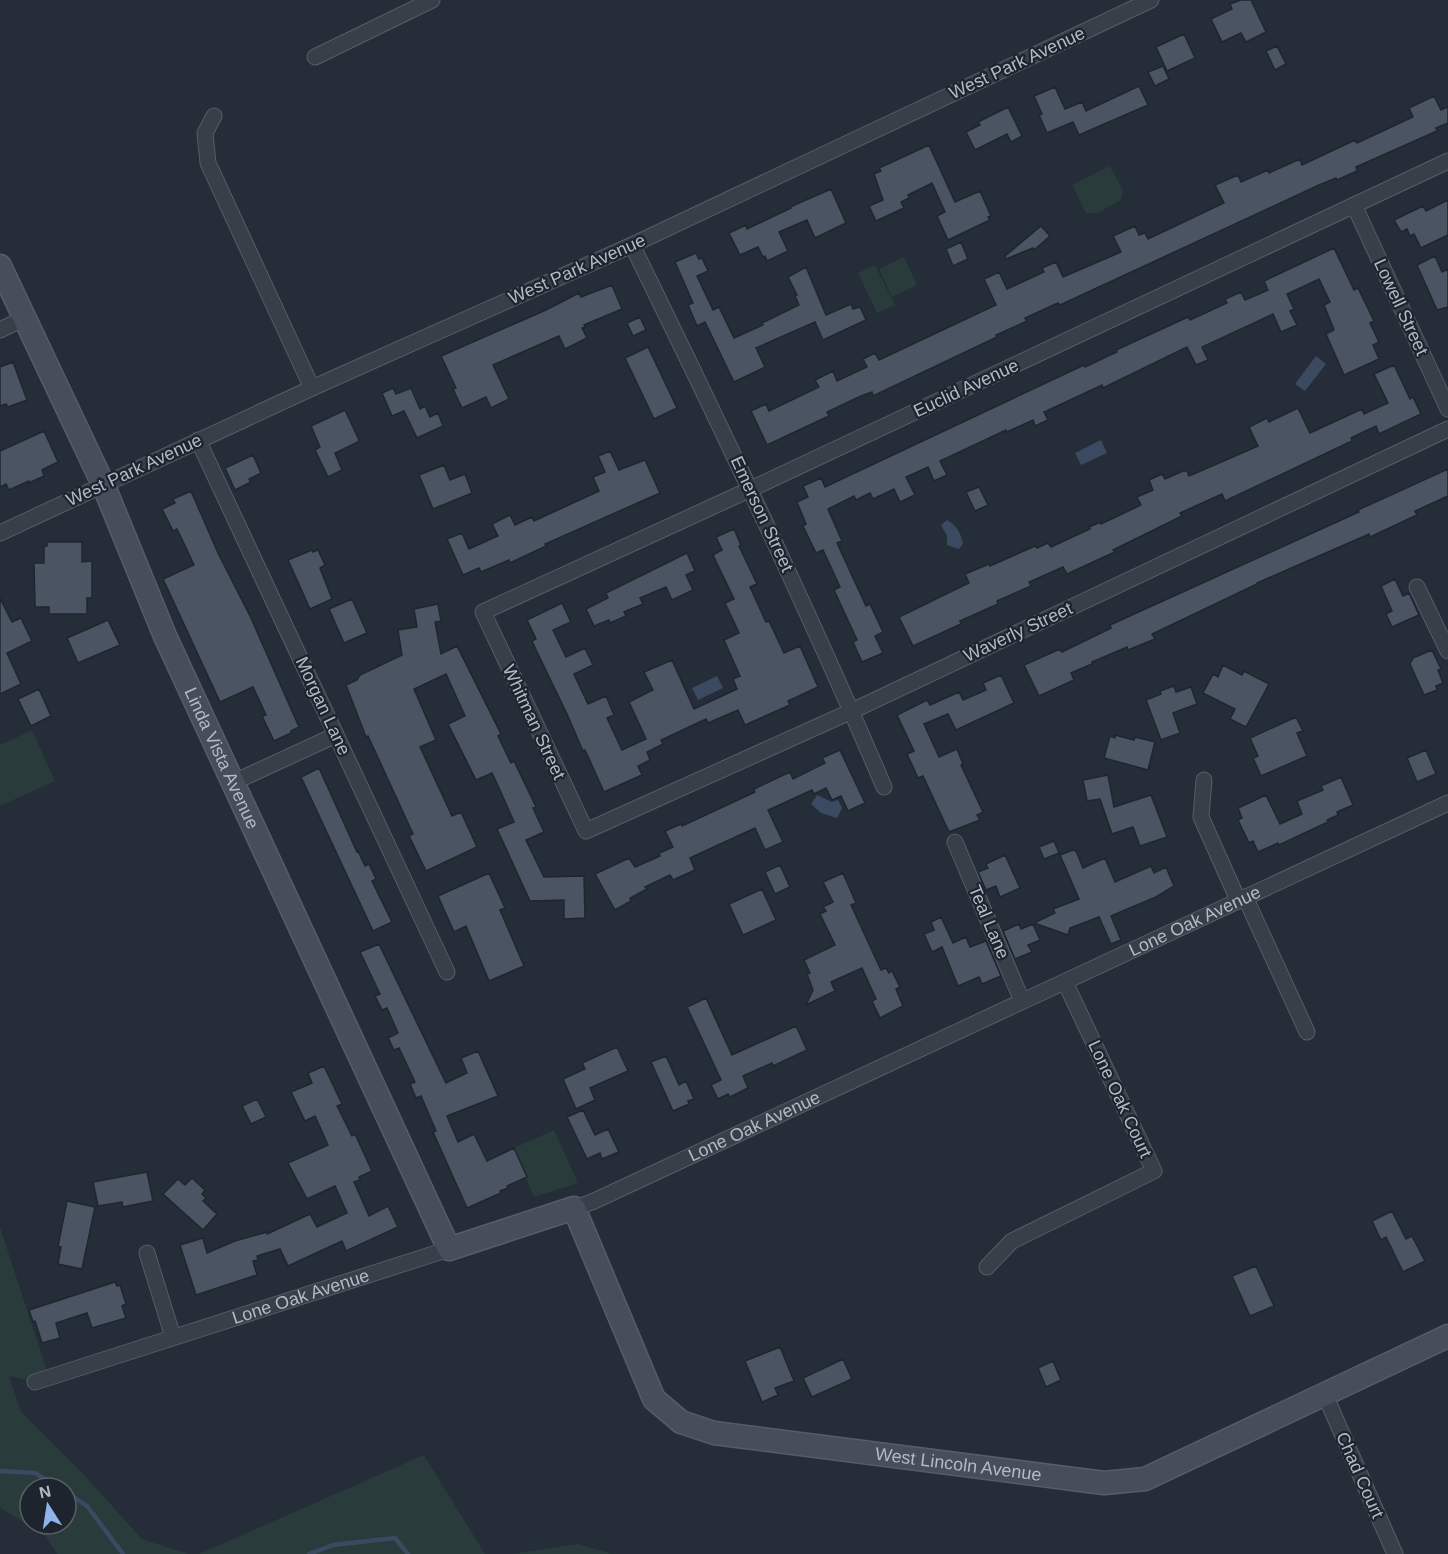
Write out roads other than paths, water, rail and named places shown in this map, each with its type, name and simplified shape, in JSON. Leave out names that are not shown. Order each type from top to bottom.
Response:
[{"type":"street","points":[[315,57],[432,0]]},
{"type":"street","name":"West Park Avenue","points":[[0,533],[312,388],[632,245],[1151,0]]},
{"type":"street","points":[[214,116],[205,133],[208,163],[312,388]]},
{"type":"street","name":"Euclid Avenue","points":[[483,612],[751,489],[1448,161]]},
{"type":"street","name":"Lowell Street","points":[[1354,205],[1448,409]]},
{"type":"street","name":"Emerson Street","points":[[632,245],[751,489],[884,787]]},
{"type":"street","name":"Linda Vista Avenue","points":[[0,266],[104,484],[165,636],[448,1249]]},
{"type":"street","points":[[0,330],[25,318]]},
{"type":"street","name":"Waverly Street","points":[[586,831],[852,711],[1448,429]]},
{"type":"street","name":"Morgan Lane","points":[[198,440],[447,972]]},
{"type":"street","points":[[1417,587],[1448,651]]},
{"type":"street","name":"Whitman Street","points":[[483,612],[586,831]]},
{"type":"street","points":[[232,783],[336,735]]},
{"type":"street","points":[[1204,780],[1202,817],[1307,1032]]},
{"type":"street","name":"Lone Oak Avenue","points":[[35,1382],[592,1202],[1448,803]]},
{"type":"street","name":"Teal Lane","points":[[955,842],[1022,1001]]},
{"type":"street","name":"Lone Oak Court","points":[[987,1267],[1012,1241],[1154,1171],[1065,982]]},
{"type":"street","name":"West Lincoln Avenue","points":[[574,1208],[654,1398],[681,1422],[714,1433],[1104,1483],[1145,1479],[1448,1336]]},
{"type":"street","points":[[147,1253],[173,1337]]},
{"type":"street","name":"Chad Court","points":[[1325,1395],[1395,1554]]},
{"type":"water","points":[[1316,356],[1326,364],[1305,391],[1295,384]]},
{"type":"water","points":[[1101,440],[1107,453],[1081,465],[1075,453]]},
{"type":"water","points":[[947,520],[956,527],[961,536],[963,544],[959,549],[947,545],[947,536],[941,525]]},
{"type":"water","points":[[717,676],[723,688],[698,700],[692,688]]},
{"type":"water","points":[[817,795],[832,802],[838,800],[842,808],[837,818],[821,813],[811,804]]},
{"type":"waterway","points":[[0,1471],[35,1473],[40,1476]]},
{"type":"waterway","points":[[78,1500],[87,1506],[123,1554]]},
{"type":"waterway","points":[[309,1554],[333,1545],[395,1538],[408,1554]]}]
